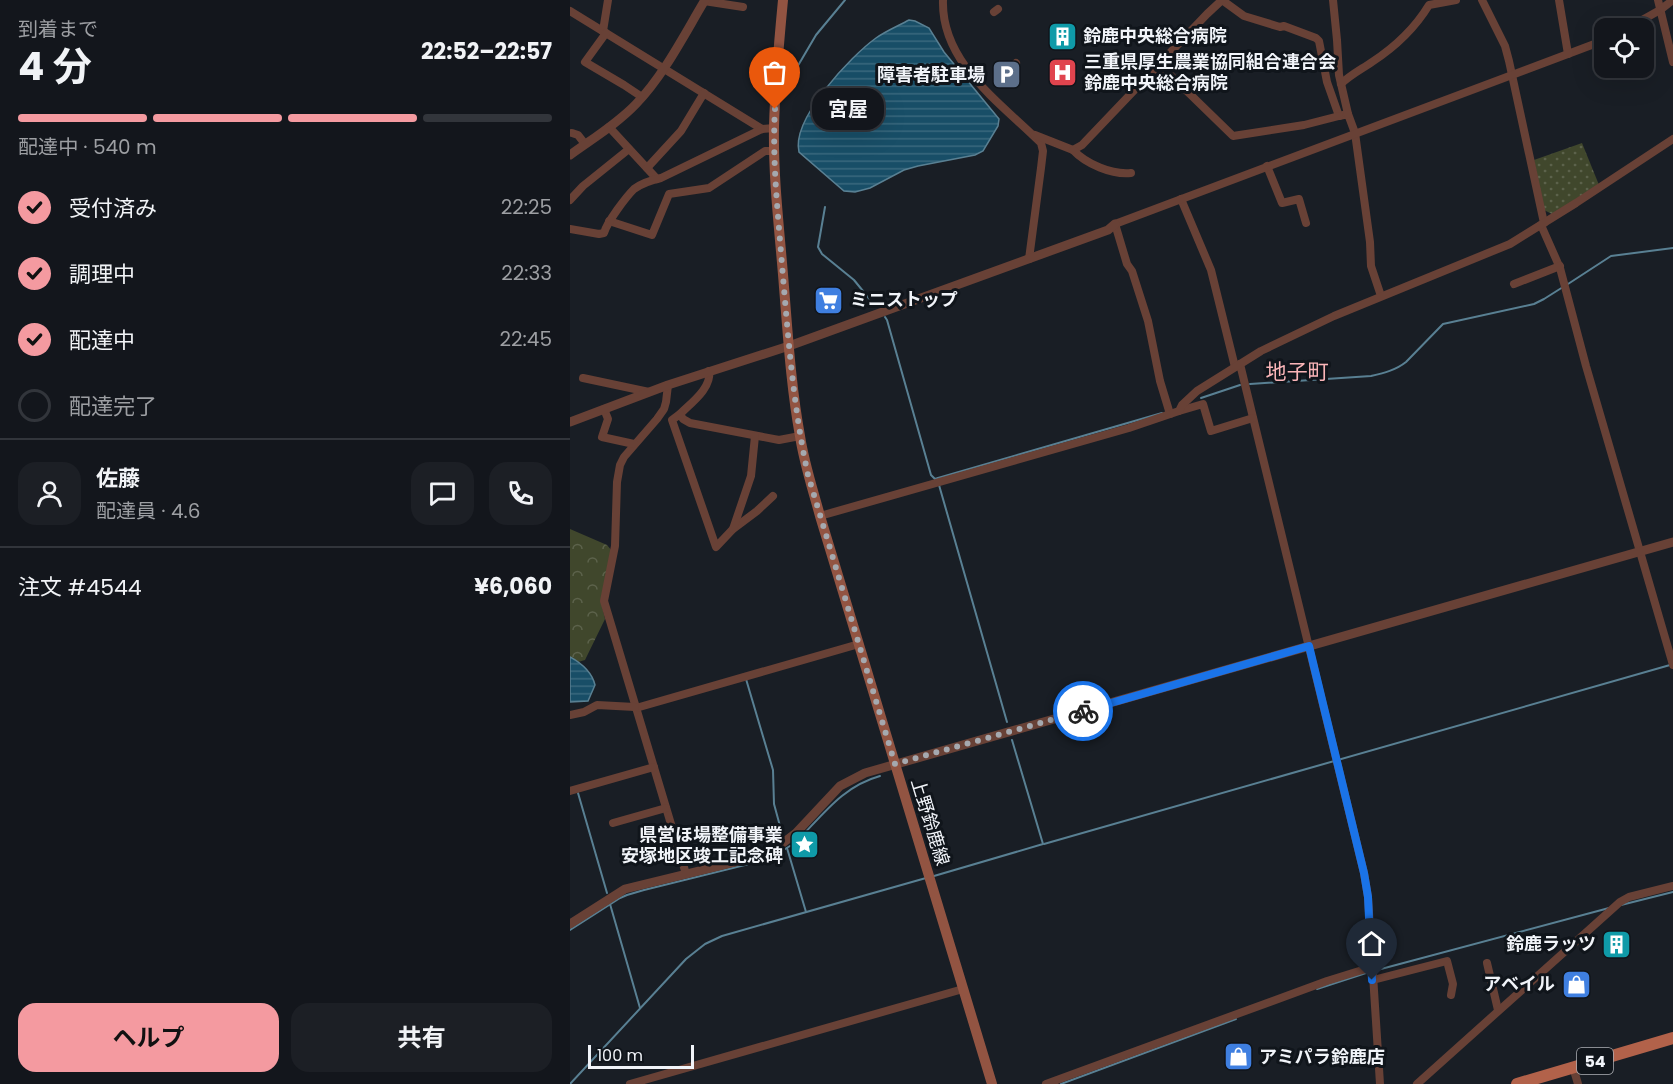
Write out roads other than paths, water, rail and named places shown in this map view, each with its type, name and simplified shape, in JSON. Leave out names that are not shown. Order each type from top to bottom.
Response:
[{"type":"main road","name":"上野鈴鹿線","points":[[783,0],[774,128],[777,198],[789,346],[800,436],[820,516],[992,1084]]},
{"type":"main road","name":"54","points":[[1517,1084],[1673,1038]]},
{"type":"street","points":[[608,0],[604,32],[585,62],[642,97]]},
{"type":"street","points":[[570,155],[609,127],[642,97],[663,68],[705,0],[743,7]]},
{"type":"street","points":[[943,0],[946,30],[956,53],[987,93],[1041,143],[1043,151],[1029,260]]},
{"type":"street","points":[[1073,150],[1082,145],[1222,0],[1244,16],[1280,27],[1284,26],[1316,38],[1319,41],[1327,82],[1339,116]]},
{"type":"street","points":[[1333,0],[1339,75],[1354,133],[1370,242],[1371,266],[1381,296]]},
{"type":"street","points":[[1341,84],[1405,36],[1420,20],[1430,2],[1456,0]]},
{"type":"street","points":[[1482,0],[1505,46],[1543,224],[1560,266],[1672,663]]},
{"type":"street","points":[[1559,0],[1568,54]]},
{"type":"street","points":[[1658,0],[1673,62]]},
{"type":"street","points":[[1646,18],[1673,0]]},
{"type":"street","points":[[570,11],[762,129]]},
{"type":"street","points":[[570,422],[668,385],[789,346],[1029,260],[1108,230],[1115,224],[1594,44]]},
{"type":"street","points":[[1159,64],[1233,136],[1304,125],[1348,114]]},
{"type":"street","points":[[647,168],[681,131],[704,93]]},
{"type":"street","points":[[609,127],[657,179]]},
{"type":"street","points":[[570,229],[604,233],[609,222],[633,190],[762,129],[774,128]]},
{"type":"street","points":[[572,133],[578,135],[585,144]]},
{"type":"street","points":[[1031,133],[1073,150],[1103,168],[1120,173],[1131,173]]},
{"type":"street","points":[[1179,411],[1197,391],[1272,346],[1381,296],[1510,244],[1673,139]]},
{"type":"street","points":[[570,201],[583,186],[629,149]]},
{"type":"street","points":[[609,222],[652,236],[669,194],[709,188],[765,151],[775,151]]},
{"type":"street","points":[[1267,166],[1282,203],[1299,200],[1306,223]]},
{"type":"street","points":[[1181,200],[1210,270],[1253,418],[1364,873],[1368,897],[1380,1084]]},
{"type":"street","points":[[1115,224],[1148,321],[1160,381],[1169,411]]},
{"type":"street","points":[[1514,284],[1560,266]]},
{"type":"street","points":[[709,371],[709,381],[699,396],[672,420],[716,547],[733,529],[758,511],[773,496]]},
{"type":"street","points":[[583,378],[649,392]]},
{"type":"street","points":[[668,385],[664,409],[634,444],[620,465],[617,482],[614,554],[604,601],[686,874]]},
{"type":"street","points":[[820,516],[1129,428],[1169,411],[1179,411],[1203,404],[1211,431],[1253,418]]},
{"type":"street","points":[[604,409],[608,419],[602,437],[634,444]]},
{"type":"street","points":[[680,414],[690,423],[755,436],[779,440],[800,436]]},
{"type":"street","points":[[733,529],[751,476],[755,436]]},
{"type":"street","points":[[570,924],[625,889],[752,858],[775,849],[796,833],[840,786],[865,773],[1673,542]]},
{"type":"street","points":[[570,715],[584,712],[597,705],[635,708],[859,644]]},
{"type":"street","points":[[570,791],[654,767]]},
{"type":"street","points":[[613,823],[666,808]]},
{"type":"street","points":[[1417,1084],[1618,904],[1629,897],[1673,885]]},
{"type":"street","points":[[1046,1084],[1295,993],[1372,973],[1447,961],[1453,984],[1451,995]]},
{"type":"street","points":[[1487,963],[1498,1010]]},
{"type":"street","points":[[630,1084],[963,989]]},
{"type":"street","points":[[1573,1067],[1578,1084]]},
{"type":"water","points":[[909,20],[929,28],[944,52],[999,119],[998,126],[983,151],[975,155],[918,166],[904,170],[870,188],[855,192],[844,191],[799,152],[799,138],[804,123],[825,89],[852,59],[876,38]]},
{"type":"water","points":[[570,657],[586,669],[594,681],[595,685],[588,701],[570,702]]},
{"type":"waterway","points":[[796,69],[816,35],[845,0]]},
{"type":"waterway","points":[[786,86],[793,74]]},
{"type":"waterway","points":[[825,207],[818,247],[822,254],[854,280],[876,307]]},
{"type":"waterway","points":[[1568,284],[1611,256],[1673,248]]},
{"type":"waterway","points":[[1250,384],[1371,376],[1385,372],[1406,362],[1443,324],[1534,304],[1563,287]]},
{"type":"waterway","points":[[885,317],[931,475],[935,479],[938,478]]},
{"type":"waterway","points":[[1201,398],[1240,385]]},
{"type":"waterway","points":[[938,478],[1162,413]]},
{"type":"waterway","points":[[939,485],[1007,722]]},
{"type":"waterway","points":[[1044,844],[1670,665]]},
{"type":"waterway","points":[[746,679],[773,770],[774,804],[783,837]]},
{"type":"waterway","points":[[934,876],[1043,844],[1012,740]]},
{"type":"waterway","points":[[800,838],[845,793],[867,780],[880,776]]},
{"type":"waterway","points":[[578,793],[607,893]]},
{"type":"waterway","points":[[570,930],[627,895],[757,862],[772,857],[790,846]]},
{"type":"waterway","points":[[787,848],[806,912]]},
{"type":"waterway","points":[[570,1084],[686,959],[705,944],[722,936],[926,878]]},
{"type":"waterway","points":[[1621,905],[1673,892]]},
{"type":"waterway","points":[[610,904],[640,1008]]},
{"type":"waterway","points":[[1317,989],[1366,973],[1609,908]]},
{"type":"waterway","points":[[1061,1084],[1236,1019]]},
{"type":"place","name":"鈴鹿中央総合病院","points":[[1062,36]]},
{"type":"place","name":"三重県厚生農業協同組合連合会 鈴鹿中央総合病院","points":[[1063,72]]},
{"type":"place","name":"障害者駐車場","points":[[1006,75]]},
{"type":"place","name":"宮屋","points":[[775,109]]},
{"type":"place","name":"ミニストップ","points":[[829,300]]},
{"type":"place","name":"県営ほ場整備事業 安塚地区竣工記念碑","points":[[804,845]]},
{"type":"place","name":"鈴鹿ラッツ","points":[[1617,944]]},
{"type":"place","name":"アベイル","points":[[1576,984]]},
{"type":"place","name":"アミパラ鈴鹿店","points":[[1238,1057]]},
{"type":"district","name":"地子町","points":[[1297,372]]}]
